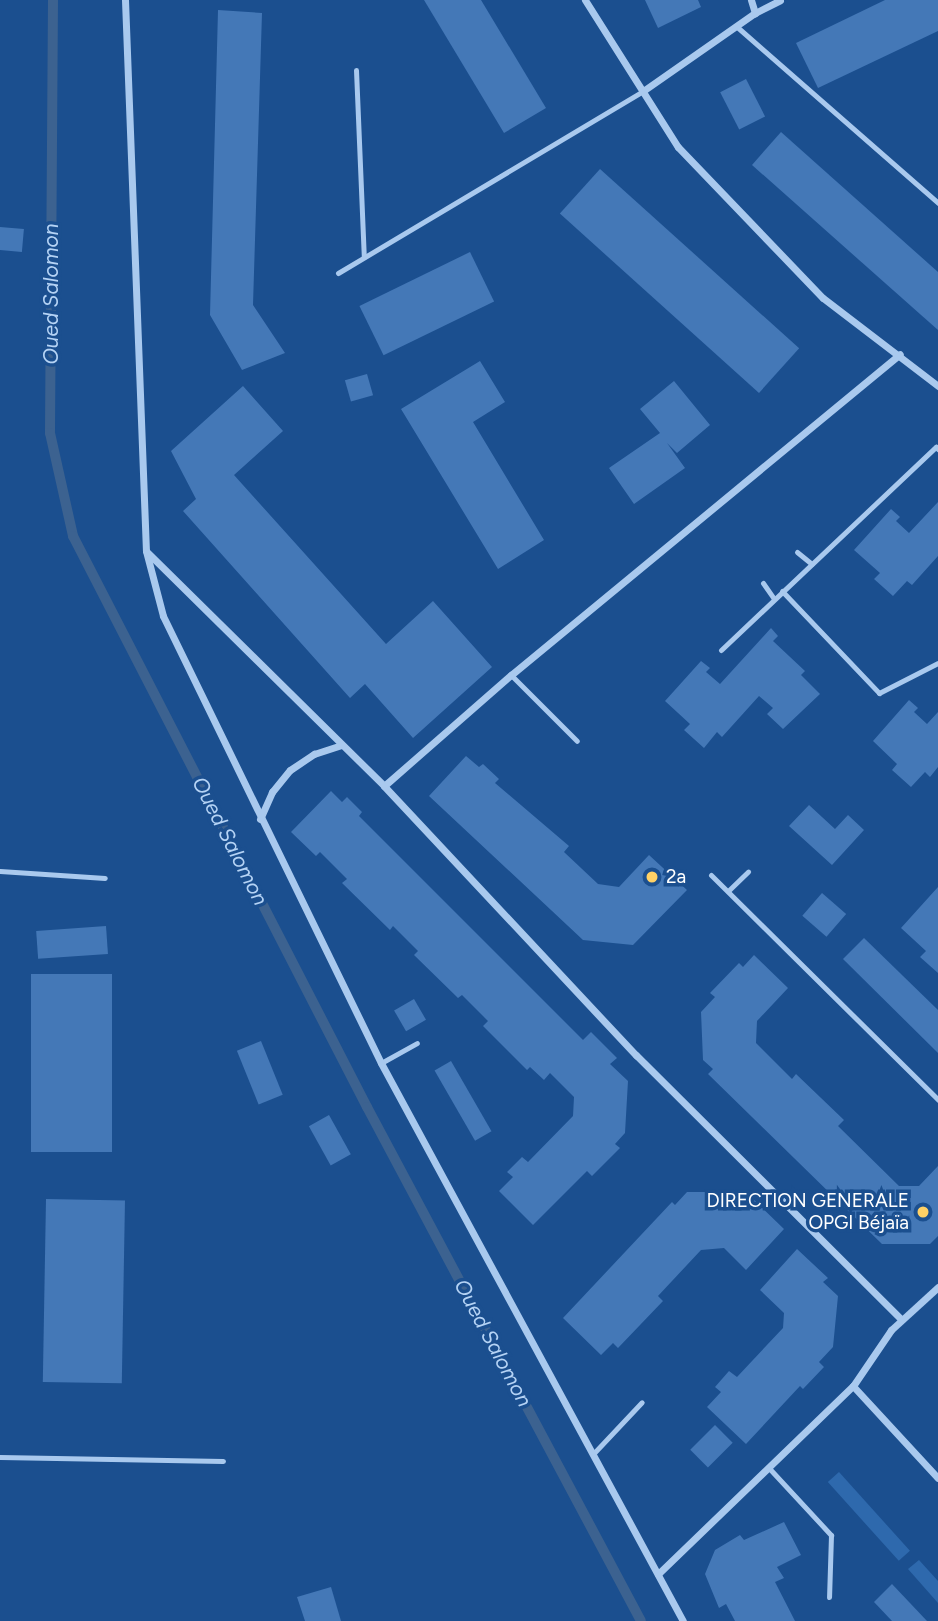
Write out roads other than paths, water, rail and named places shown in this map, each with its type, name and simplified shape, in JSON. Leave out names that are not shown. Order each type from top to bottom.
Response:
[{"type":"street","points":[[125,0],[146,551],[163,615],[381,1063],[683,1621]]},
{"type":"street","points":[[585,0],[678,147],[823,299],[900,354],[938,386]]},
{"type":"street","points":[[751,0],[755,13]]},
{"type":"street","points":[[643,91],[755,13],[780,0]]},
{"type":"street","points":[[384,786],[511,675],[900,354]]},
{"type":"street","points":[[146,551],[384,786],[636,1055],[901,1319]]},
{"type":"street","points":[[260,819],[272,792],[290,770],[314,754],[342,745]]},
{"type":"street","points":[[658,1574],[853,1386],[879,1344],[901,1319],[938,1287]]},
{"type":"street","points":[[853,1386],[938,1478]]},
{"type":"lane","points":[[736,26],[938,203]]},
{"type":"lane","points":[[356,71],[364,257]]},
{"type":"lane","points":[[338,273],[643,91]]},
{"type":"lane","points":[[721,650],[936,447],[938,449]]},
{"type":"lane","points":[[797,552],[812,564]]},
{"type":"lane","points":[[763,583],[774,599]]},
{"type":"lane","points":[[782,592],[879,693],[938,663]]},
{"type":"lane","points":[[511,675],[577,741]]},
{"type":"lane","points":[[0,871],[105,878]]},
{"type":"lane","points":[[728,891],[748,872]]},
{"type":"lane","points":[[711,875],[938,1100]]},
{"type":"lane","points":[[820,996],[826,989]]},
{"type":"lane","points":[[381,1063],[417,1043]]},
{"type":"lane","points":[[593,1454],[642,1402]]},
{"type":"lane","points":[[0,1457],[223,1461]]},
{"type":"lane","points":[[768,1467],[831,1535],[829,1597]]},
{"type":"waterway","name":"Oued Salomon","points":[[53,0],[50,433],[73,536],[367,1107],[641,1621]]},
{"type":"place","name":"2a","points":[[652,877]]},
{"type":"place","name":"DIRECTION GENERALE OPGI Béjaïa","points":[[923,1212]]}]
